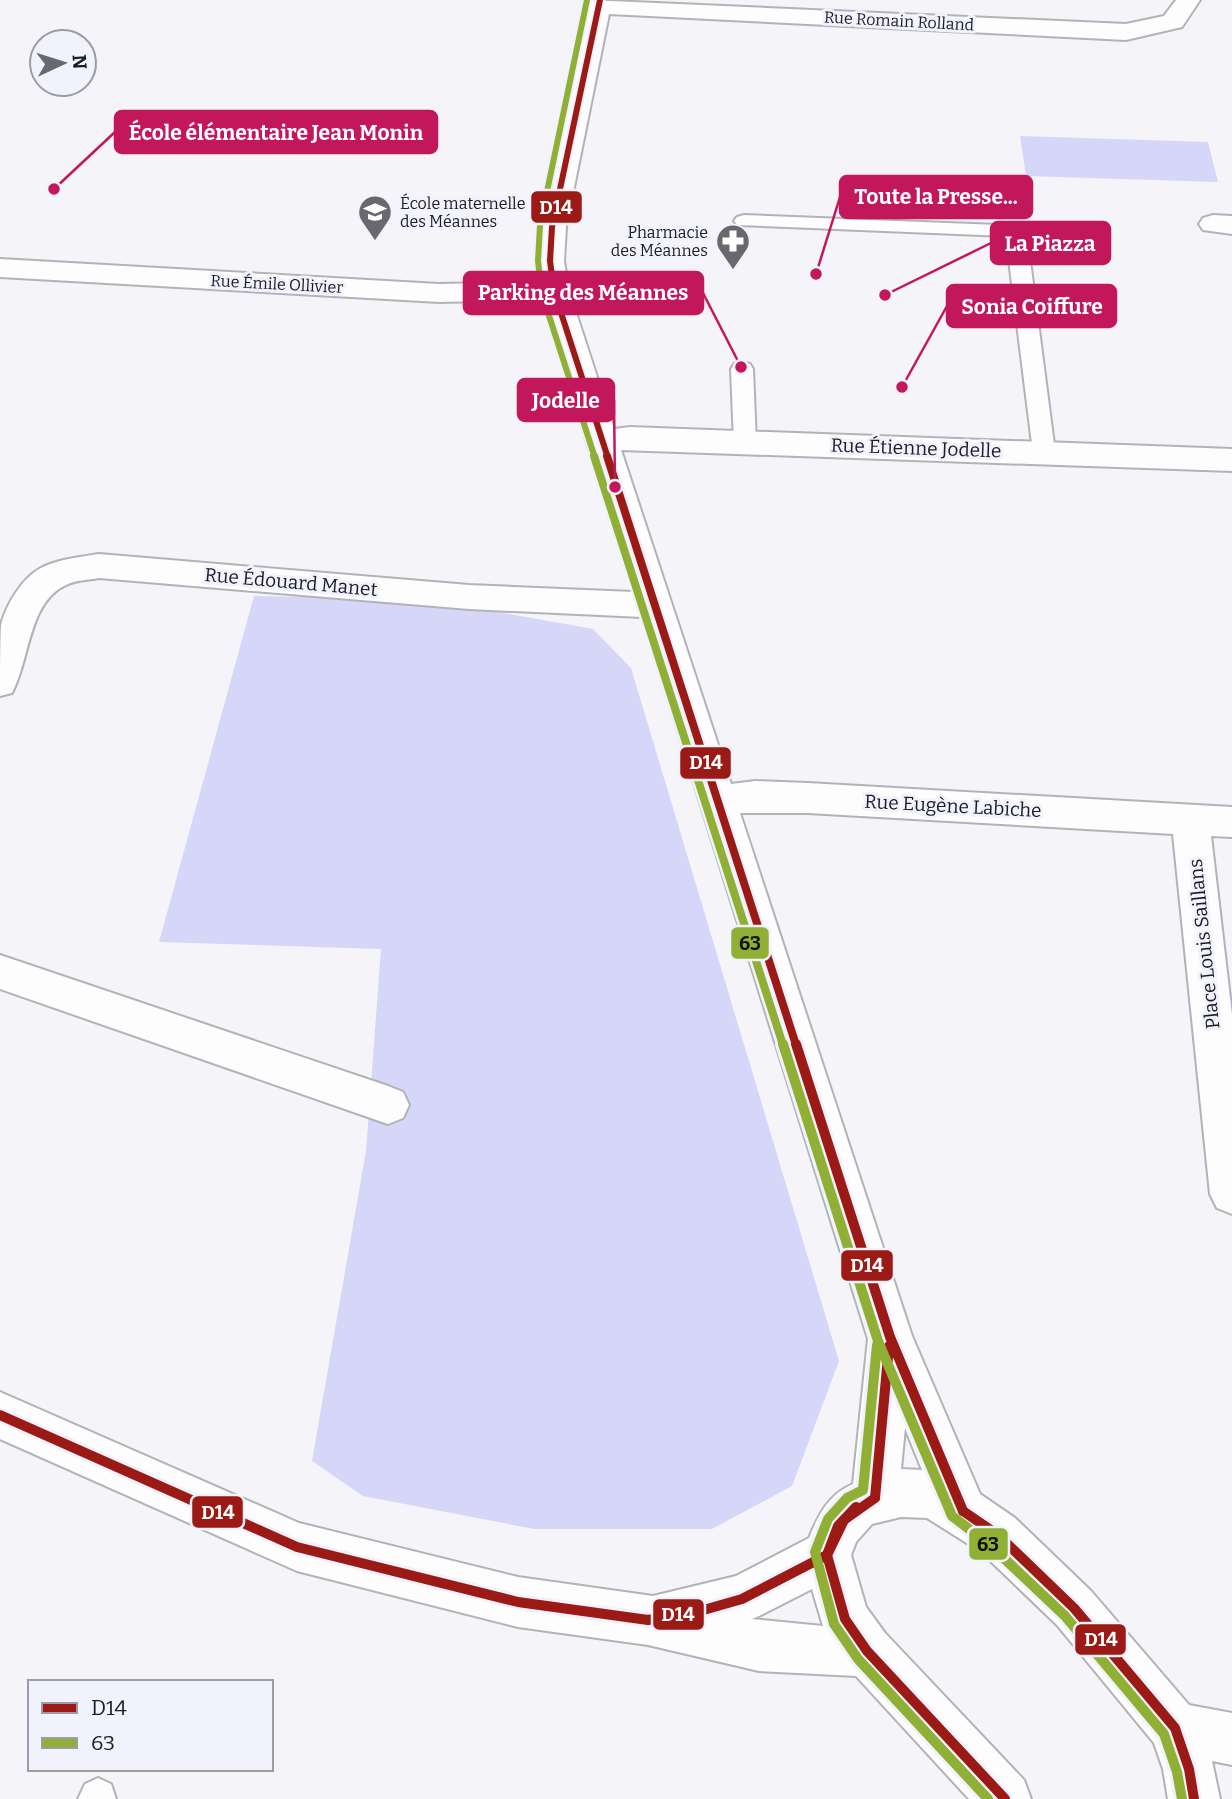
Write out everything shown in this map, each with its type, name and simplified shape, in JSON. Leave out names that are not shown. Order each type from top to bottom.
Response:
[{"type":"street","name":"Rue Romain Rolland","points":[[599,3],[1126,32],[1172,22],[1188,0]]},
{"type":"street","points":[[599,3],[551,227],[550,261],[554,291],[890,1337],[964,1511]]},
{"type":"street","name":"Rue Émile Ollivier","points":[[0,268],[439,293],[554,291]]},
{"type":"street","name":"Rue Étienne Jodelle","points":[[601,442],[630,438],[1232,460]]},
{"type":"street","name":"Rue Édouard Manet","points":[[0,683],[30,597],[48,579],[99,566],[469,597],[620,605],[653,604]]},
{"type":"street","name":"Rue Eugène Labiche","points":[[717,801],[755,796],[808,798],[1190,820]]},
{"type":"street","points":[[1190,820],[1232,822]]},
{"type":"street","name":"Place Louis Saillans","points":[[1190,820],[1232,1194]]},
{"type":"street","points":[[0,972],[388,1105]]},
{"type":"street","points":[[875,1498],[890,1337]]},
{"type":"street","points":[[0,1415],[297,1547],[518,1602],[648,1620],[759,1646],[817,1651],[867,1651]]},
{"type":"street","points":[[1005,1799],[867,1651],[845,1619],[827,1555],[838,1526],[855,1507],[875,1498],[901,1493],[931,1494],[964,1511],[998,1535],[1074,1608],[1175,1728],[1189,1769],[1194,1799]]},
{"type":"street","points":[[648,1620],[707,1609],[742,1599],[827,1555]]},
{"type":"street","points":[[1175,1728],[1232,1739]]},
{"type":"lane","points":[[744,221],[1016,230],[1044,452]]},
{"type":"lane","points":[[742,369],[744,443]]},
{"type":"shaded area","points":[[1020,136],[1208,142],[1218,182],[1026,176]]},
{"type":"shaded area","points":[[254,596],[425,599],[593,629],[631,668],[839,1361],[792,1486],[712,1529],[534,1529],[363,1496],[312,1461],[366,1151],[381,949],[159,942]]},
{"type":"transit line","name":"63","points":[[587,0],[540,225],[538,261],[542,294],[878,1341],[952,1516],[990,1545],[1065,1616],[1164,1734],[1177,1772],[1182,1799]]},
{"type":"transit line","name":"D14","points":[[600,0],[552,227],[550,261],[554,291],[890,1337],[963,1511]]},
{"type":"transit line","name":"63","points":[[877,1345],[863,1490],[847,1498],[828,1519],[815,1552],[834,1624],[858,1659],[988,1799]]},
{"type":"transit line","name":"D14","points":[[875,1498],[889,1346]]},
{"type":"transit line","name":"D14","points":[[0,1415],[297,1547],[518,1602],[648,1620],[707,1609],[742,1599],[827,1555],[844,1520],[875,1498]]},
{"type":"transit line","name":"D14","points":[[856,1507],[838,1526],[827,1555],[845,1619],[867,1651],[1005,1799]]},
{"type":"transit line","name":"D14","points":[[963,1511],[998,1535],[1074,1608],[1175,1728],[1189,1769],[1194,1799]]},
{"type":"place","name":"École élémentaire Jean Monin","points":[[54,189]]},
{"type":"place","name":"École maternelle des Méannes","points":[[375,242]]},
{"type":"place","name":"Pharmacie des Méannes","points":[[733,271]]},
{"type":"place","name":"Toute la Presse...","points":[[816,274]]},
{"type":"place","name":"La Piazza","points":[[885,295]]},
{"type":"place","name":"Parking des Méannes","points":[[741,367]]},
{"type":"place","name":"Sonia Coiffure","points":[[902,387]]},
{"type":"place","name":"Jodelle","points":[[615,487]]}]
